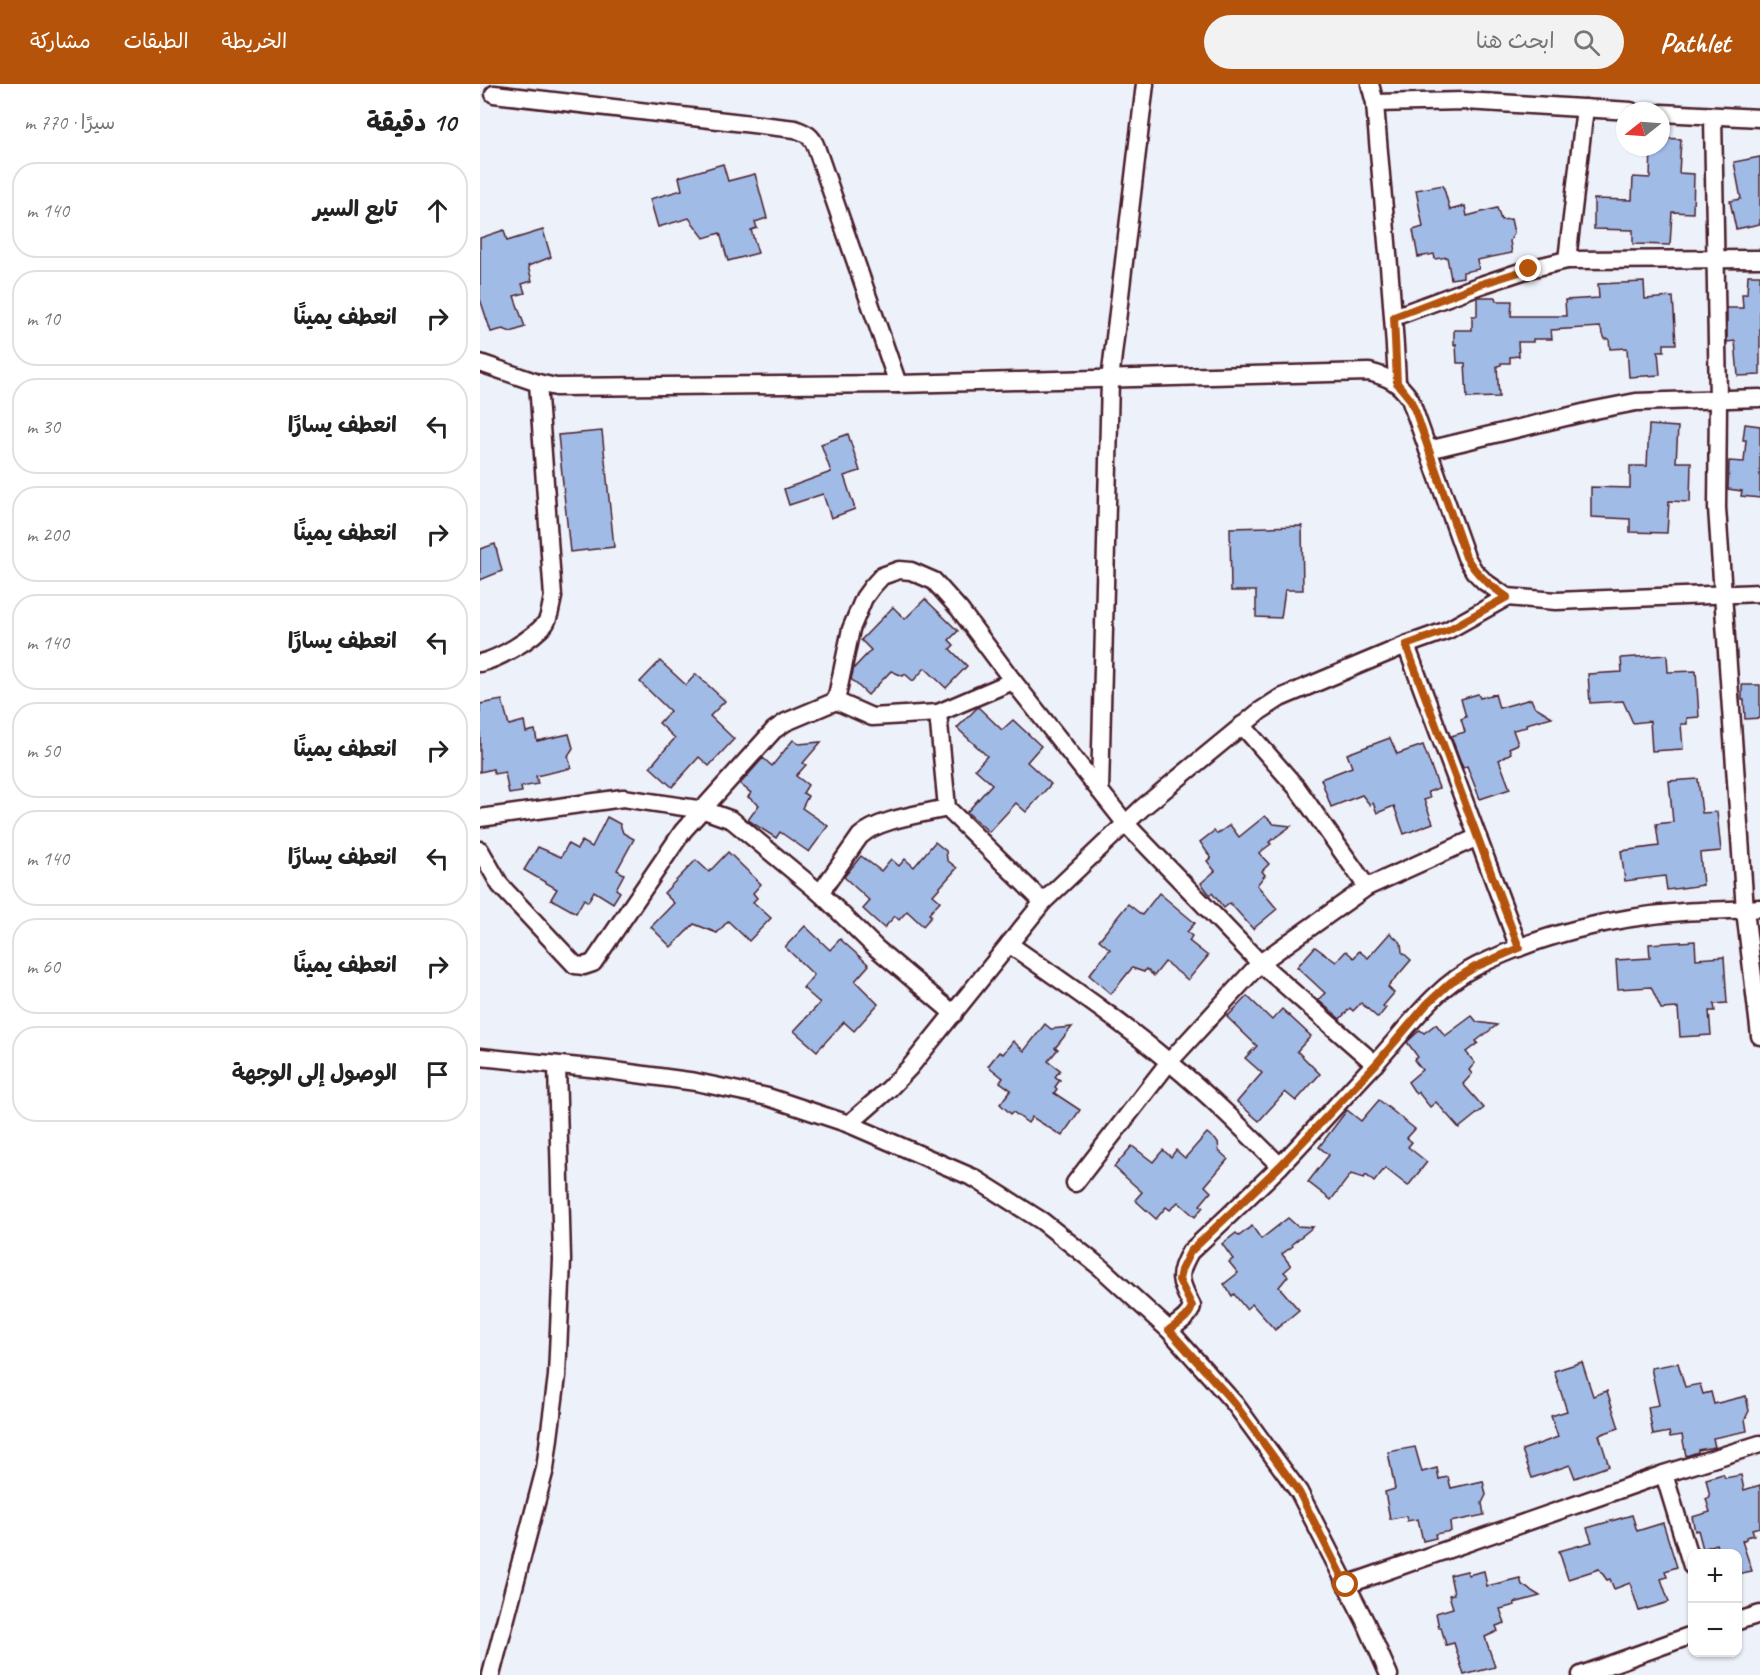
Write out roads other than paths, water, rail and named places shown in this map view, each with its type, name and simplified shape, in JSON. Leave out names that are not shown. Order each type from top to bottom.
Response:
[{"type":"street","points":[[1100,791],[1110,380],[1145,84]]},
{"type":"street","points":[[1370,84],[1375,103],[1394,317],[1397,383]]},
{"type":"street","points":[[1375,103],[1465,92],[1616,110]]},
{"type":"street","points":[[494,94],[795,129],[806,133],[813,139],[816,147],[898,384]]},
{"type":"street","points":[[1567,260],[1585,108]]},
{"type":"street","points":[[1670,114],[1760,118]]},
{"type":"street","points":[[1713,116],[1718,400],[1717,508],[1722,594],[1752,909],[1760,1036]]},
{"type":"street","points":[[1394,317],[1478,285],[1567,260],[1760,259]]},
{"type":"street","points":[[480,363],[556,387],[898,384],[1369,372],[1388,377],[1397,383],[1410,399],[1466,557],[1474,571],[1485,582],[1507,597],[1556,601],[1760,592]]},
{"type":"street","points":[[480,663],[489,661],[522,643],[546,622],[553,597],[538,383]]},
{"type":"street","points":[[1428,450],[1636,402],[1760,398]]},
{"type":"street","points":[[836,701],[850,629],[864,598],[882,576],[899,570],[910,571],[934,581],[960,610],[1126,824],[1260,963],[1376,1064]]},
{"type":"street","points":[[849,1125],[903,1074],[1043,902],[1142,808],[1242,725],[1280,698],[1406,645],[1448,630],[1507,597]]},
{"type":"street","points":[[1406,645],[1519,948]]},
{"type":"street","points":[[480,850],[500,885],[575,965],[584,966],[593,963],[683,831],[779,725],[836,701],[872,717],[938,714],[1013,681]]},
{"type":"street","points":[[938,714],[947,808],[1043,902]]},
{"type":"street","points":[[1242,725],[1297,788],[1367,887]]},
{"type":"street","points":[[480,818],[623,798],[704,810],[732,820],[820,893],[876,948],[954,1014]]},
{"type":"street","points":[[820,893],[866,831],[879,825],[947,808]]},
{"type":"street","points":[[1075,1184],[1169,1062],[1260,963],[1367,887],[1479,837]]},
{"type":"street","points":[[1169,1330],[1192,1310],[1179,1280],[1190,1252],[1280,1166],[1376,1064],[1427,1004],[1451,982],[1475,967],[1519,948],[1577,930],[1639,917],[1682,912],[1752,909]]},
{"type":"street","points":[[1009,944],[1103,1010],[1169,1062],[1224,1110],[1280,1166]]},
{"type":"street","points":[[480,1058],[696,1082],[768,1097],[849,1125],[974,1178],[1042,1221],[1100,1267],[1169,1330],[1235,1404],[1299,1492],[1389,1675]]},
{"type":"street","points":[[491,1675],[545,1468],[557,1376],[562,1260],[557,1065]]},
{"type":"street","points":[[1346,1585],[1664,1474],[1760,1444]]},
{"type":"street","points":[[1664,1474],[1688,1553]]},
{"type":"street","points":[[1742,1619],[1760,1614]]},
{"type":"street","points":[[1581,1675],[1688,1636]]}]
